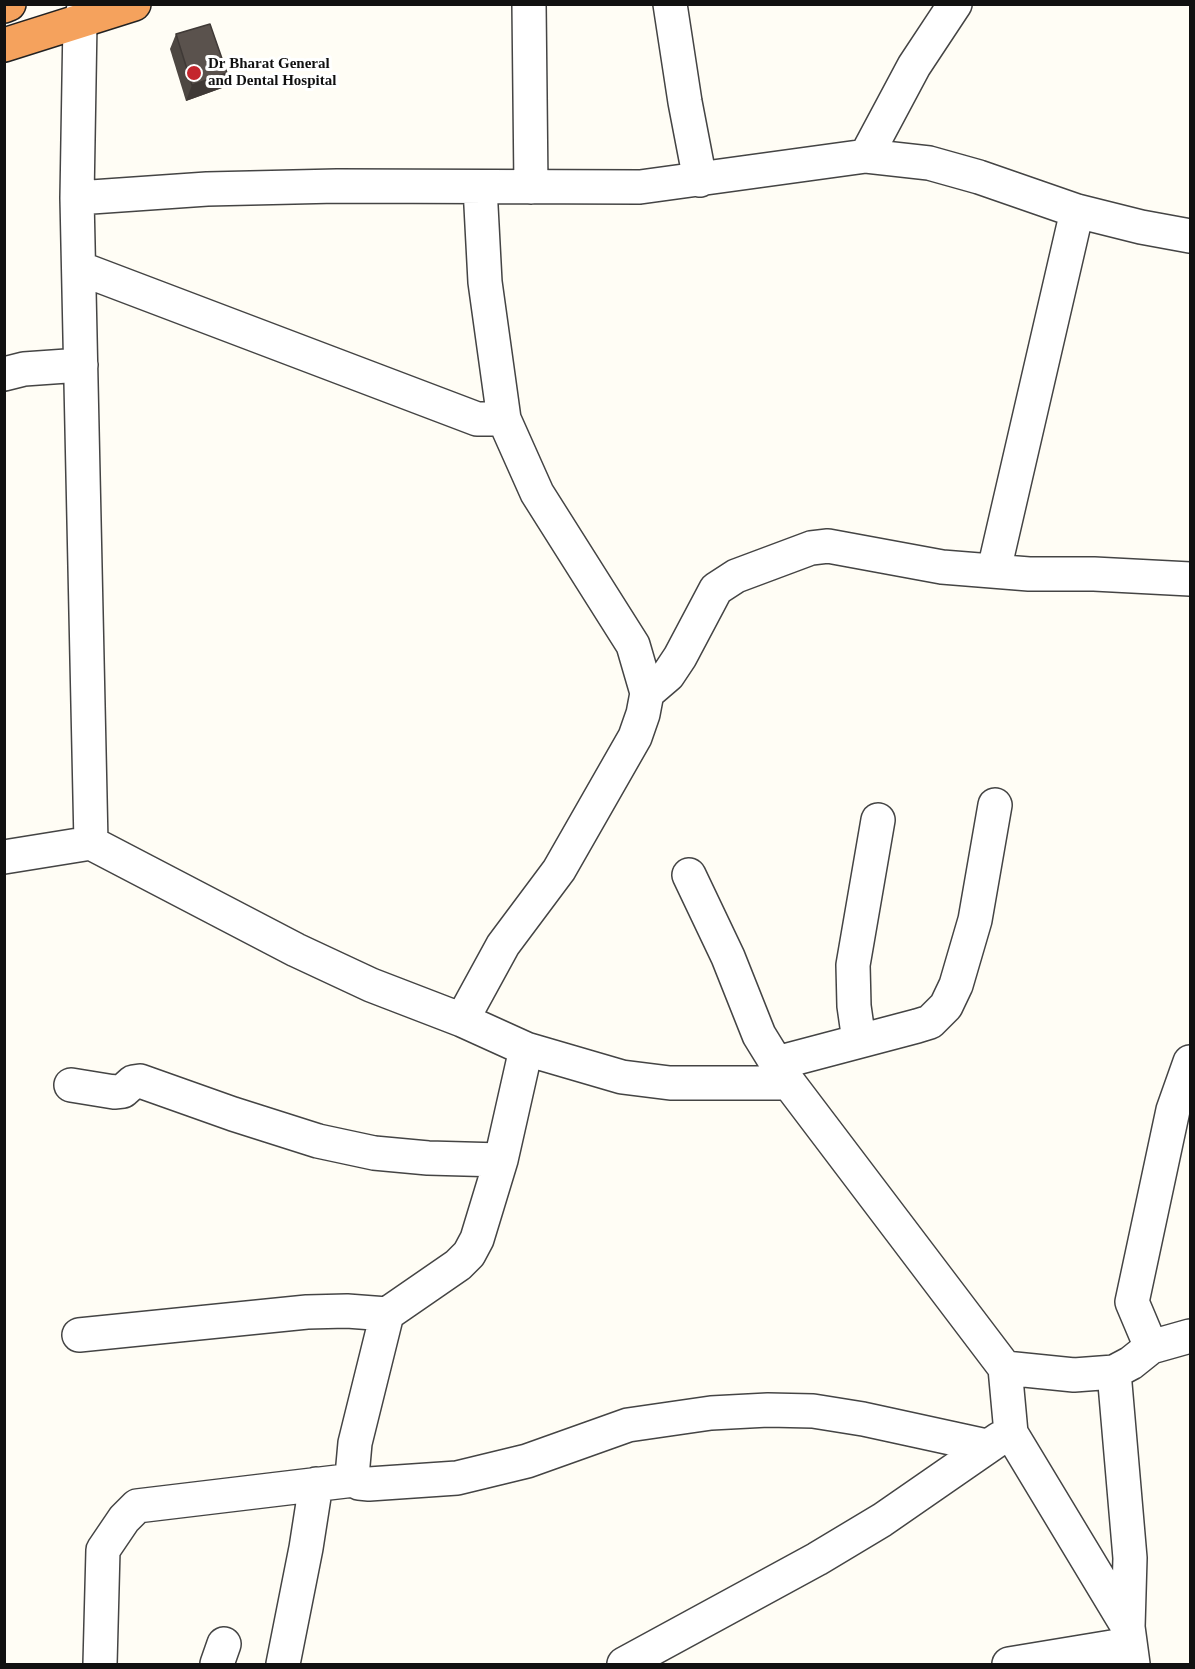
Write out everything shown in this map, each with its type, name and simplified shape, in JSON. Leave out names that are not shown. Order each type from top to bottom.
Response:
[{"type":"highway","points":[[4,6],[9,4]]},
{"type":"highway","points":[[4,45],[83,13],[134,4]]},
{"type":"street","points":[[529,4],[531,188]]},
{"type":"street","points":[[669,4],[700,180]]},
{"type":"street","points":[[866,156],[914,66],[954,4]]},
{"type":"street","points":[[83,13],[77,198],[91,843]]},
{"type":"street","points":[[77,198],[207,189],[337,186],[640,187],[866,156],[929,163],[979,177],[1077,211],[1141,227],[1191,236]]},
{"type":"street","points":[[462,1020],[503,945],[559,870],[635,737],[647,693],[633,645],[537,493],[504,419],[485,282],[480,187]]},
{"type":"street","points":[[994,570],[1077,211]]},
{"type":"street","points":[[79,268],[477,419],[504,419]]},
{"type":"street","points":[[4,374],[24,369],[81,365]]},
{"type":"street","points":[[647,693],[668,675],[680,657],[716,589],[736,576],[812,548],[828,546],[942,567],[1029,574],[1094,574],[1191,579]]},
{"type":"street","points":[[4,857],[91,843],[296,951],[370,985],[462,1020],[526,1048],[622,1077],[670,1083],[783,1073],[859,1041],[930,1022],[946,1006],[956,985],[975,920],[995,805]]},
{"type":"street","points":[[859,1041],[854,1006],[854,965],[878,820]]},
{"type":"street","points":[[689,875],[729,957],[759,1035],[783,1073],[1005,1368],[999,1440],[1130,1645]]},
{"type":"street","points":[[79,1335],[308,1312],[347,1311],[387,1314],[447,1274],[468,1254],[477,1239],[501,1160],[526,1048]]},
{"type":"street","points":[[1151,1347],[1132,1302],[1176,1157],[1173,1110],[1191,1062]]},
{"type":"street","points":[[71,1084],[114,1092],[123,1091],[133,1082],[140,1081],[318,1141],[374,1153],[428,1158],[501,1160]]},
{"type":"street","points":[[354,1480],[352,1476],[355,1443],[387,1314]]},
{"type":"street","points":[[1005,1368],[1074,1375],[1114,1372],[1151,1347],[1191,1336]]},
{"type":"street","points":[[1114,1372],[1130,1558],[1130,1645]]},
{"type":"street","points":[[100,1665],[102,1550],[124,1519],[137,1506],[354,1480],[369,1484],[457,1478],[527,1461],[628,1425],[711,1413],[768,1410],[813,1412],[999,1440]]},
{"type":"street","points":[[624,1665],[863,1532],[999,1440]]},
{"type":"street","points":[[283,1665],[316,1484]]},
{"type":"street","points":[[1009,1665],[1130,1645]]},
{"type":"building","points":[[210,24],[227,73],[192,85],[176,34]]},
{"type":"place","name":"Dr Bharat General and Dental Hospital","points":[[194,73]]}]
